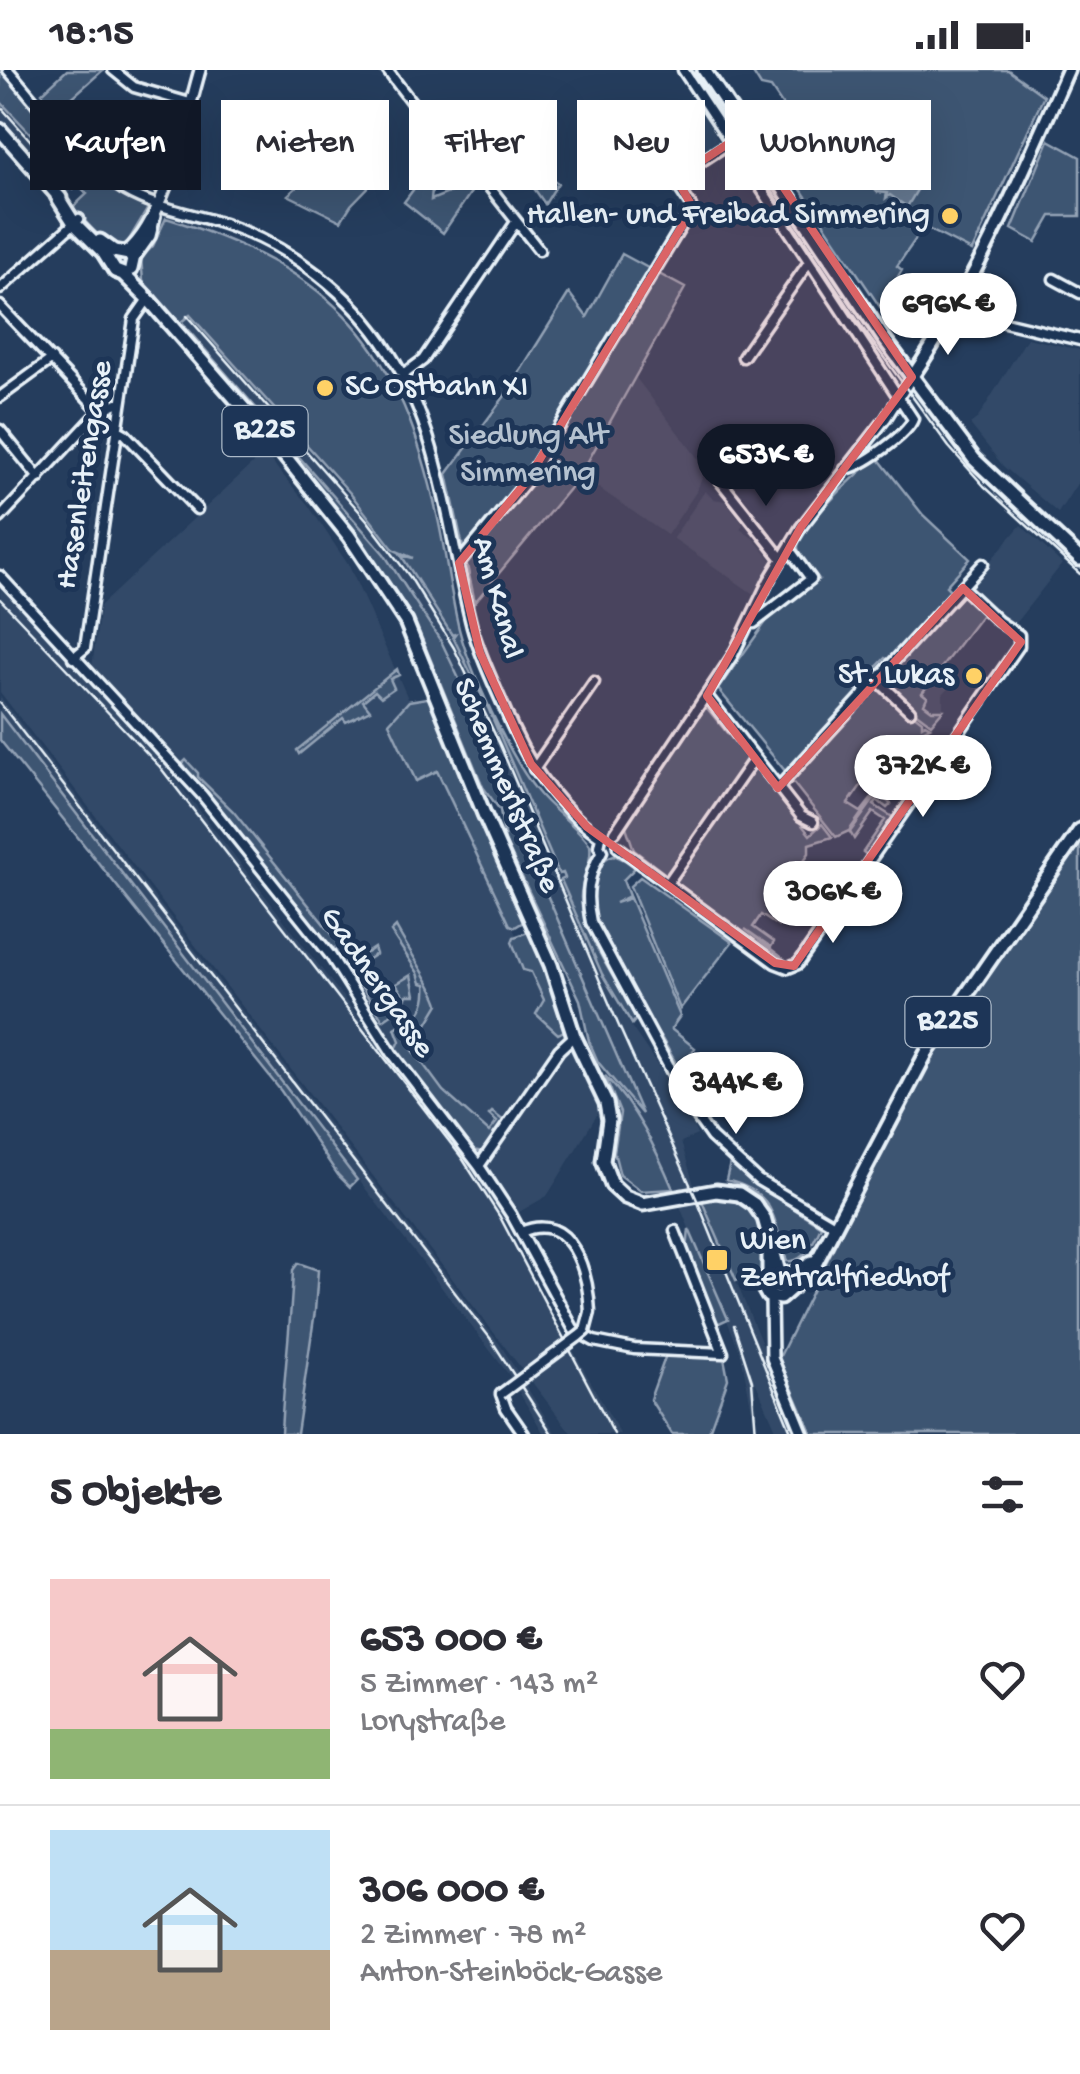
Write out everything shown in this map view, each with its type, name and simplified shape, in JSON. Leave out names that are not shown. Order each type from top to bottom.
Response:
[{"type":"main road","points":[[704,70],[725,101]]},
{"type":"main road","points":[[912,378],[954,310],[1024,170],[1068,70]]},
{"type":"main road","name":"Schemmerlstraße","points":[[1,133],[77,221],[124,262],[148,299],[257,422],[349,536],[406,622],[484,814],[552,965],[574,1036],[606,1103],[608,1120],[602,1161],[608,1178],[618,1191],[635,1201],[654,1204],[716,1191],[730,1192],[754,1204],[764,1218],[778,1273]]},
{"type":"main road","points":[[785,190],[912,378],[989,476],[1080,559]]},
{"type":"main road","name":"B225","points":[[780,1295],[808,1275],[928,1050],[1080,830]]},
{"type":"main road","points":[[778,1273],[798,1272],[820,1256]]},
{"type":"main road","name":"B225","points":[[778,1273],[780,1295]]},
{"type":"main road","name":"B225","points":[[778,1273],[763,1287],[780,1295]]},
{"type":"street","name":"Am Kanal","points":[[8,70],[94,166],[123,189],[157,210],[240,230],[302,263],[362,316],[402,375],[440,475],[476,641],[525,754],[568,810],[601,837]]},
{"type":"street","points":[[113,70],[134,87],[177,100]]},
{"type":"street","points":[[191,100],[200,70]]},
{"type":"street","points":[[387,70],[459,157],[480,175],[539,250]]},
{"type":"street","points":[[683,70],[725,134]]},
{"type":"street","points":[[459,562],[526,482],[690,212],[691,206],[676,178],[725,145]]},
{"type":"street","points":[[124,262],[157,210],[163,190]]},
{"type":"street","points":[[762,190],[913,423],[878,451],[846,469]]},
{"type":"street","points":[[0,289],[77,221]]},
{"type":"street","points":[[402,375],[423,360],[516,222]]},
{"type":"street","points":[[744,357],[809,262]]},
{"type":"street","points":[[1054,279],[1080,293]]},
{"type":"street","name":"Hasenleitengasse","points":[[73,658],[85,648],[134,319],[148,299]]},
{"type":"street","points":[[0,306],[100,411],[100,420],[116,429],[197,510]]},
{"type":"street","points":[[954,310],[1080,340]]},
{"type":"street","points":[[0,324],[9,317]]},
{"type":"street","points":[[0,397],[52,359]]},
{"type":"street","points":[[615,832],[750,626],[782,558],[900,400],[912,378]]},
{"type":"street","points":[[0,518],[100,411],[121,401]]},
{"type":"street","points":[[0,430],[39,478]]},
{"type":"street","points":[[870,439],[878,451]]},
{"type":"street","points":[[721,482],[782,558]]},
{"type":"street","points":[[750,626],[811,579],[789,548]]},
{"type":"street","points":[[778,788],[873,676],[964,588],[983,564]]},
{"type":"street","name":"Gadnergasse","points":[[0,576],[202,795],[330,955],[392,1054],[480,1166],[521,1232],[564,1316],[585,1338],[634,1350],[723,1353],[676,1231]]},
{"type":"street","points":[[618,847],[775,963],[788,968],[802,958],[1019,646],[1019,635],[964,588]]},
{"type":"street","points":[[873,676],[910,711]]},
{"type":"street","points":[[534,769],[594,682]]},
{"type":"street","points":[[707,696],[801,816],[813,822]]},
{"type":"street","points":[[525,754],[547,747]]},
{"type":"street","points":[[667,884],[754,759]]},
{"type":"street","points":[[602,851],[601,837],[615,832]]},
{"type":"street","points":[[602,851],[611,852],[618,847],[620,839],[615,832]]},
{"type":"street","points":[[602,851],[588,883],[591,922],[692,1110],[730,1158],[773,1190],[837,1227]]},
{"type":"street","points":[[480,1166],[559,1050],[574,1036]]},
{"type":"street","points":[[521,1232],[545,1226],[564,1236],[584,1277],[590,1312],[579,1336],[501,1394],[524,1434]]},
{"type":"street","points":[[780,1295],[772,1328],[772,1358],[802,1434]]},
{"type":"highlighted area","points":[[746,132],[912,377],[801,527],[707,696],[778,788],[963,588],[1021,642],[794,966],[775,963],[587,827],[531,764],[480,653],[459,563],[526,482],[693,208],[676,178]]},
{"type":"shaded area","points":[[0,101],[30,133],[30,153],[0,119]]},
{"type":"shaded area","points":[[705,117],[720,143],[705,152]]},
{"type":"shaded area","points":[[917,190],[907,207],[890,195],[886,198],[887,193],[877,192]]},
{"type":"shaded area","points":[[189,314],[401,555],[452,635],[559,873],[563,873],[562,880],[602,974],[632,1028],[670,1083],[675,1099],[683,1103],[697,1135],[681,1142],[694,1185],[673,1189],[660,1157],[598,1063],[639,1109],[525,844],[490,744],[442,643],[384,554],[181,322]]},
{"type":"shaded area","points":[[1027,338],[1080,350],[1080,479],[1058,513],[1003,466],[970,424],[978,418]]},
{"type":"shaded area","points":[[636,378],[706,469],[696,492],[667,535],[580,475]]},
{"type":"shaded area","points":[[264,453],[308,505],[349,566],[409,701],[389,723],[396,739],[416,780],[437,770],[600,1110],[547,1196],[512,1216],[395,1052],[340,955],[270,854],[92,668],[100,606]]},
{"type":"shaded area","points":[[705,491],[713,499],[725,501],[743,524],[740,529],[773,562],[755,595],[673,538]]},
{"type":"shaded area","points":[[1021,525],[1062,564],[1013,626],[969,592],[969,586]]},
{"type":"shaded area","points":[[0,588],[150,746],[463,1153],[488,1189],[620,1434],[572,1434],[0,692]]},
{"type":"shaded area","points":[[938,672],[953,683],[943,694],[943,710],[931,724],[910,708]]},
{"type":"shaded area","points":[[0,697],[501,1346],[556,1434],[544,1434],[509,1375],[0,714]]},
{"type":"shaded area","points":[[701,1199],[799,1434],[778,1434],[755,1381],[757,1416],[753,1416],[741,1354],[679,1204]]},
{"type":"green space","points":[[0,70],[30,103],[30,133],[0,101]]},
{"type":"green space","points":[[67,70],[103,70],[69,100],[49,100],[42,93]]},
{"type":"green space","points":[[751,70],[1008,70],[1044,96],[972,251],[924,227],[897,266],[902,270],[880,307],[801,190],[931,190],[931,100],[779,100],[771,88],[761,86]]},
{"type":"green space","points":[[1049,140],[1080,157],[1080,216],[1051,216],[1036,242],[1012,229]]},
{"type":"green space","points":[[83,190],[118,190],[148,208],[126,245],[103,238],[73,207],[87,194]]},
{"type":"green space","points":[[293,190],[366,190],[341,221],[288,195]]},
{"type":"green space","points":[[413,190],[432,190],[431,200],[452,190],[473,190],[443,233],[404,202]]},
{"type":"green space","points":[[535,190],[554,190],[545,204]]},
{"type":"green space","points":[[765,190],[770,190],[873,345],[871,348]]},
{"type":"green space","name":"SC Ostbahn XI","points":[[166,218],[225,239],[275,263],[317,290],[352,323],[381,361],[404,406],[423,459],[459,629],[481,689],[526,776],[590,845],[581,891],[583,913],[595,944],[637,1018],[632,1024],[602,974],[561,880],[565,878],[563,873],[559,874],[489,710],[453,637],[455,634],[452,635],[401,555],[413,558],[394,550],[350,493],[190,315],[181,322],[384,554],[442,643],[490,744],[525,844],[642,1114],[598,1062],[580,1000],[505,841],[500,810],[483,787],[414,619],[355,534],[143,281],[141,258],[153,246]]},
{"type":"green space","name":"Siedlung Alt Simmering","points":[[622,254],[685,288],[579,477],[475,602],[447,474],[504,397],[569,293],[587,317]]},
{"type":"green space","points":[[878,458],[923,515],[970,559],[946,586],[953,593],[890,661],[885,658],[856,689],[859,694],[786,772],[718,689],[768,619],[819,579],[800,554],[801,537],[832,499]]},
{"type":"green space","points":[[962,594],[983,613],[922,693],[927,697],[924,704],[932,710],[943,710],[931,724],[909,711],[922,721],[922,726],[930,727],[924,730],[928,734],[923,741],[916,737],[921,743],[906,765],[901,757],[886,764],[901,760],[904,766],[867,777],[848,804],[861,812],[876,793],[849,831],[836,837],[791,780]]},
{"type":"green space","points":[[397,669],[399,675],[390,679],[394,688],[381,697],[375,691],[363,701],[370,710],[346,722],[343,718],[299,754],[297,750]]},
{"type":"green space","points":[[433,697],[525,921],[515,927],[510,925],[437,771],[416,781],[389,723],[409,701]]},
{"type":"green space","points":[[706,707],[810,835],[822,824],[832,837],[809,844],[809,853],[791,879],[803,887],[818,866],[814,880],[817,873],[844,867],[846,876],[835,885],[821,876],[817,880],[839,896],[829,904],[833,895],[820,886],[794,923],[789,919],[799,903],[787,918],[782,914],[778,926],[761,915],[753,927],[774,942],[771,947],[745,929],[784,959],[781,962],[634,850],[625,824]]},
{"type":"green space","points":[[0,714],[357,1180],[350,1187],[281,1091],[0,740]]},
{"type":"green space","points":[[186,760],[233,811],[332,934],[336,933],[346,950],[338,957],[190,775],[183,763]]},
{"type":"green space","points":[[878,794],[891,804],[887,808],[877,800],[874,805],[894,818],[868,856],[863,852],[885,820],[873,812],[854,839],[850,832]]},
{"type":"green space","points":[[1080,839],[1080,1434],[812,1434],[779,1358],[914,1085]]},
{"type":"green space","points":[[614,855],[634,864],[623,880],[629,896],[615,903],[630,898],[680,1016],[671,1029],[695,1048],[680,1070],[661,1037],[658,1038],[593,916],[596,872],[600,864]]},
{"type":"green space","points":[[640,877],[732,942],[680,1009],[630,886]]},
{"type":"green space","points":[[396,927],[439,1004],[412,1049],[443,1091],[489,1132],[497,1122],[489,1115],[492,1112],[504,1121],[483,1152],[473,1150],[396,1049],[400,1041],[395,1028],[400,1025],[404,1029],[414,1020],[424,1004],[426,984],[421,983],[391,932]]},
{"type":"green space","points":[[528,932],[547,969],[564,1025],[564,1031],[558,1034],[536,1014],[544,1000],[531,972],[523,970],[512,942],[514,937]]},
{"type":"green space","points":[[374,948],[376,954],[362,963],[376,996],[380,993],[389,1007],[405,998],[396,984],[411,975],[415,995],[407,995],[403,1006],[383,1020],[345,961],[351,957],[354,961]]},
{"type":"green space","points":[[605,1076],[636,1115],[673,1189],[641,1191],[620,1175],[614,1152],[620,1113]]},
{"type":"green space","points":[[730,1163],[821,1226],[799,1259],[787,1261],[775,1220],[764,1200],[743,1185],[726,1180]]},
{"type":"green space","points":[[722,1197],[745,1206],[758,1222],[766,1268],[761,1273],[736,1280],[701,1199]]},
{"type":"green space","points":[[689,1229],[728,1319],[715,1325],[687,1250]]},
{"type":"green space","points":[[298,1263],[318,1270],[315,1311],[297,1434],[281,1434],[293,1270]]},
{"type":"green space","points":[[667,1352],[723,1353],[728,1379],[708,1434],[672,1434],[650,1399]]},
{"type":"tram line","points":[[692,70],[866,333],[949,447],[984,486],[1080,574]]},
{"type":"railway","points":[[0,106],[30,140]]},
{"type":"railway","points":[[187,316],[367,520],[410,577],[454,648],[500,745],[697,1200],[792,1434]]},
{"type":"railway","points":[[0,599],[160,767],[462,1158],[500,1217],[614,1434]]},
{"type":"railway","points":[[0,703],[490,1338],[552,1434]]},
{"type":"railway","points":[[734,1325],[752,1381],[756,1434]]},
{"type":"place","name":"Hallen- und Freibad Simmering","points":[[950,216]]},
{"type":"place","name":"SC Ostbahn XI","points":[[325,388]]},
{"type":"place","name":"St. Lukas","points":[[974,676]]},
{"type":"place","name":"Wien Zentralfriedhof","points":[[717,1260]]}]
